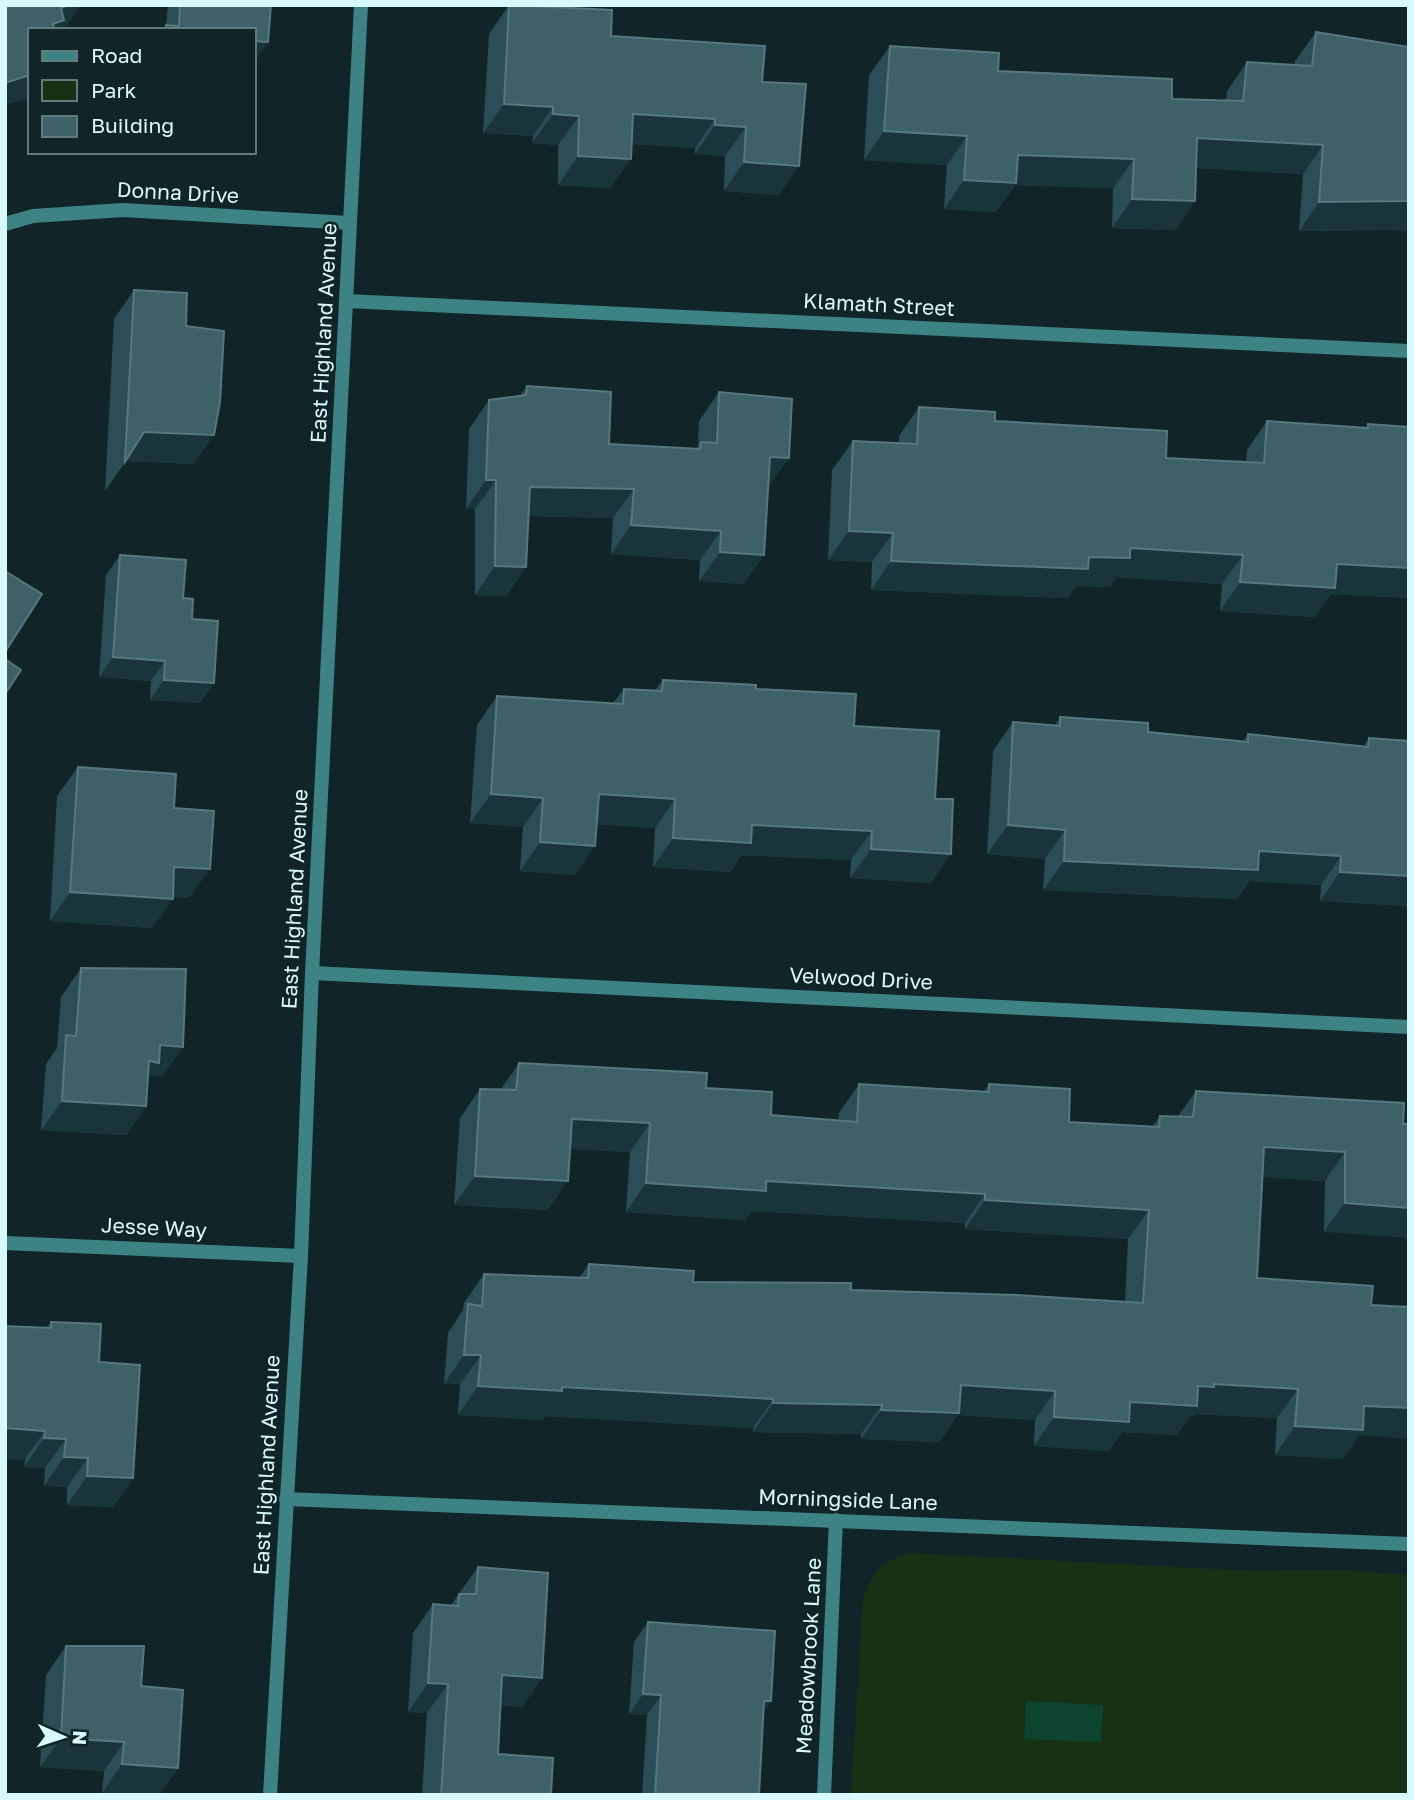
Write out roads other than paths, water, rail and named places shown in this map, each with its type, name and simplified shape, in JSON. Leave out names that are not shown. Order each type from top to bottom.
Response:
[{"type":"street","name":"East Highland Avenue","points":[[270,1795],[301,1256],[312,974],[361,5]]},
{"type":"street","name":"Donna Drive","points":[[5,224],[33,216],[123,210],[350,223]]},
{"type":"street","name":"Klamath Street","points":[[346,301],[1409,351]]},
{"type":"street","name":"Velwood Drive","points":[[312,974],[1409,1027]]},
{"type":"street","name":"Jesse Way","points":[[5,1242],[301,1256]]},
{"type":"street","name":"Morningside Lane","points":[[286,1499],[1409,1544]]},
{"type":"street","name":"Meadowbrook Lane","points":[[824,1795],[836,1520]]}]
